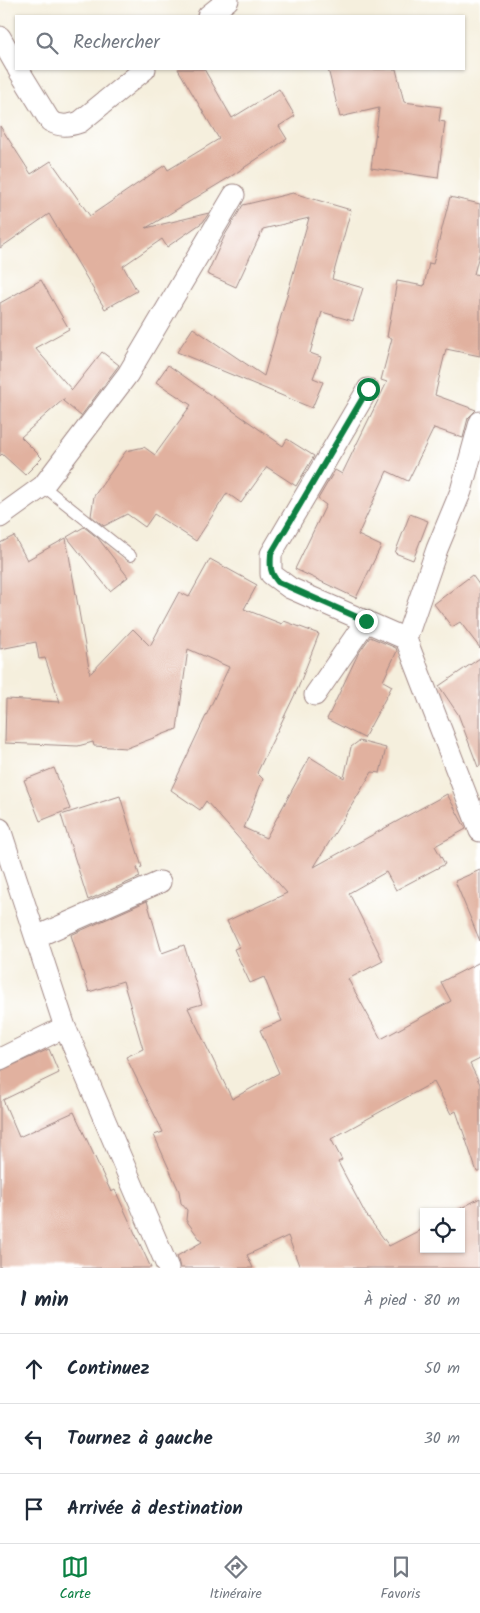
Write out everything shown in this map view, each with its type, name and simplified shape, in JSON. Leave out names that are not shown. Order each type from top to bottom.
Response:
[{"type":"street","points":[[209,15],[228,0]]},
{"type":"street","points":[[0,37],[15,63]]},
{"type":"street","points":[[19,70],[50,121],[59,126],[69,126],[80,122],[144,70]]},
{"type":"street","points":[[0,517],[43,486],[128,374],[234,195]]},
{"type":"street","points":[[368,389],[271,554],[271,574],[278,582],[406,640]]},
{"type":"street","points":[[480,422],[461,491],[437,549],[406,640],[480,831]]},
{"type":"street","points":[[315,695],[366,621]]},
{"type":"street","points":[[0,829],[65,1027],[168,1268]]},
{"type":"street","points":[[36,937],[160,882]]},
{"type":"street","points":[[0,1059],[65,1027]]},
{"type":"lane","points":[[43,486],[131,556]]},
{"type":"building","points":[[179,70],[205,70],[232,118],[279,89],[295,116],[279,126],[287,139],[230,177],[146,228],[209,213],[203,222],[167,247],[162,239],[123,266],[137,291],[105,309],[49,214],[0,248],[0,126],[31,174],[51,161],[90,216],[165,165],[168,170],[219,139]]},
{"type":"building","points":[[328,70],[396,70],[404,102],[441,107],[439,121],[445,122],[438,178],[371,168],[379,108],[340,117]]},
{"type":"building","points":[[293,193],[351,210],[332,279],[363,288],[353,321],[322,312],[310,353],[321,357],[313,378],[323,382],[312,408],[177,352],[193,328],[264,376],[309,218],[263,229],[236,287],[207,274],[225,235],[243,205]]},
{"type":"building","points":[[450,197],[480,204],[480,251],[474,274],[480,275],[480,356],[446,349],[435,395],[476,410],[468,418],[463,438],[434,428],[408,481],[387,471],[358,535],[381,546],[356,598],[295,569],[326,505],[318,499],[335,470],[342,474],[387,382],[381,380],[392,338],[387,337],[397,281],[424,286],[429,263],[433,264]]},
{"type":"building","points":[[41,280],[69,329],[35,348],[72,390],[102,352],[119,365],[81,416],[63,401],[65,398],[21,437],[42,458],[25,475],[2,454],[0,456],[0,303]]},
{"type":"building","points":[[168,365],[283,446],[287,439],[314,456],[296,486],[267,467],[241,503],[227,493],[196,541],[154,514],[145,527],[127,514],[104,526],[91,516],[94,496],[126,451],[144,447],[155,455],[191,405],[156,382]]},
{"type":"building","points":[[410,514],[428,521],[413,560],[395,553]]},
{"type":"building","points":[[84,527],[98,538],[128,577],[110,591],[67,537]]},
{"type":"building","points":[[14,536],[27,560],[66,538],[90,674],[133,629],[150,646],[179,592],[189,597],[210,559],[257,585],[244,609],[282,624],[284,621],[319,634],[298,688],[257,773],[263,779],[244,828],[266,838],[310,757],[344,778],[351,747],[359,741],[386,748],[380,773],[372,772],[314,867],[447,794],[466,829],[435,846],[445,864],[396,890],[386,872],[349,893],[383,961],[348,979],[381,1039],[451,1001],[441,982],[480,962],[480,1059],[470,1064],[480,1084],[480,1172],[477,1172],[456,1111],[451,1114],[434,1082],[331,1139],[342,1160],[338,1162],[365,1213],[389,1246],[420,1230],[420,1253],[465,1253],[465,1208],[461,1208],[480,1198],[480,1268],[300,1268],[288,1236],[247,1255],[253,1268],[180,1268],[177,1256],[202,1242],[186,1220],[187,1210],[181,1203],[179,1191],[154,1135],[163,1132],[126,1057],[143,1049],[123,981],[89,992],[71,935],[147,901],[162,953],[184,945],[202,1004],[188,1008],[232,1099],[279,1073],[260,1030],[282,1021],[264,977],[250,983],[234,949],[239,947],[227,921],[287,893],[206,801],[200,810],[171,790],[229,667],[188,649],[177,729],[127,748],[94,746],[93,742],[78,746],[5,743],[6,699],[60,702],[45,658],[39,659],[36,642],[0,649],[0,543]]},
{"type":"building","points":[[472,575],[480,586],[480,648],[460,622],[452,627],[434,604]]},
{"type":"building","points":[[370,637],[396,648],[397,651],[383,681],[392,686],[364,738],[327,719],[358,654]]},
{"type":"building","points":[[480,658],[480,766],[478,767],[458,714],[439,686]]},
{"type":"building","points":[[54,768],[70,809],[40,821],[24,780]]},
{"type":"building","points":[[120,796],[142,867],[137,868],[140,877],[88,900],[61,815]]},
{"type":"building","points":[[480,870],[480,941],[455,881]]},
{"type":"building","points":[[49,1049],[59,1073],[3,1100],[19,1137],[74,1112],[111,1192],[115,1190],[151,1268],[0,1268],[0,1071]]},
{"type":"route","points":[[366,621],[278,582],[271,574],[270,564],[271,554],[368,389]]}]
